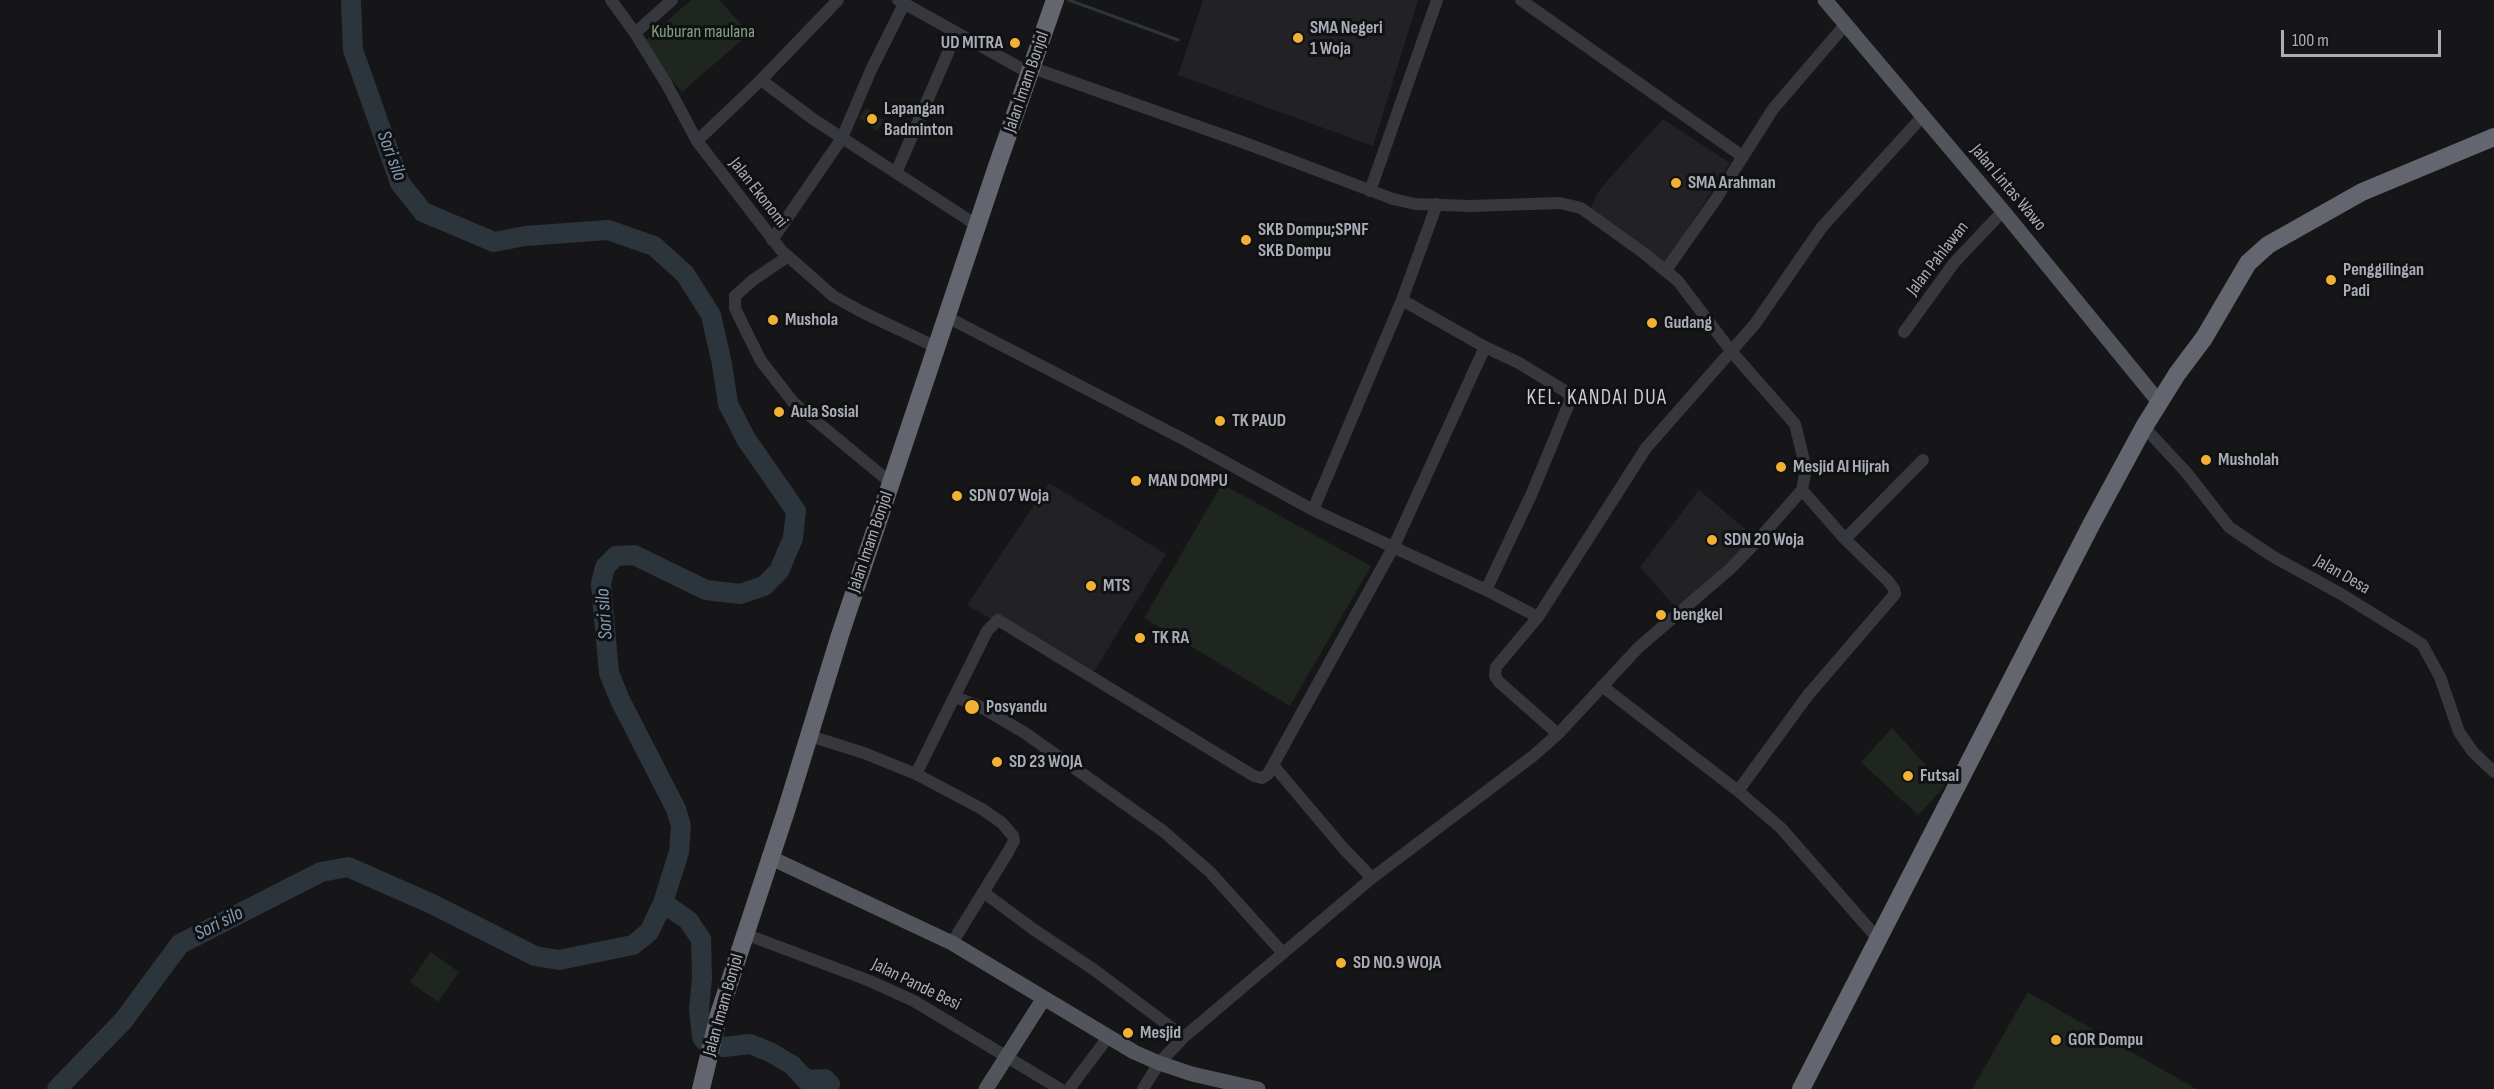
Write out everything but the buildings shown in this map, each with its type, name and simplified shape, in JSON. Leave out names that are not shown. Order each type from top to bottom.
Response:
[{"type":"highway","name":"Jalan Imam Bonjol","points":[[701,1089],[719,1014],[810,736],[838,641],[1055,0]]},
{"type":"highway","points":[[1801,1089],[2092,523],[2144,427],[2163,397],[2184,381],[2215,343],[2263,255],[2277,240],[2362,192],[2494,137]]},
{"type":"main road","name":"Jalan Lintas Wawo","points":[[1825,0],[1922,117],[2163,397]]},
{"type":"main road","points":[[769,857],[952,943],[1134,1052],[1215,1085],[1258,1089]]},
{"type":"main road","points":[[986,1089],[1044,998]]},
{"type":"street","name":"Jalan Ekonomi","points":[[611,0],[635,33],[697,141],[787,257],[833,296],[936,347]]},
{"type":"street","points":[[635,33],[672,0]]},
{"type":"street","points":[[697,141],[761,80],[837,0]]},
{"type":"street","points":[[1370,191],[1437,0]]},
{"type":"street","points":[[1521,0],[1742,156]]},
{"type":"street","points":[[772,240],[843,138],[901,2],[956,34],[1032,71],[1235,139],[1370,191],[1414,204],[1471,206],[1560,203],[1581,208],[1666,270],[1697,303],[1731,351],[1795,423],[1806,469],[1802,490],[1730,568],[1639,647],[1558,734],[1533,756],[1372,878],[1184,1037],[1159,1063],[1143,1089]]},
{"type":"street","points":[[1666,270],[1716,199],[1773,110],[1845,25]]},
{"type":"street","points":[[896,173],[956,34]]},
{"type":"street","points":[[761,80],[843,138],[978,226]]},
{"type":"street","points":[[1558,734],[1499,682],[1494,672],[1538,617],[1646,448],[1770,304],[1822,227],[1922,117]]},
{"type":"street","points":[[1313,510],[1402,300],[1437,204]]},
{"type":"street","name":"Jalan Pahlawan","points":[[1904,332],[1961,254],[2003,211]]},
{"type":"street","points":[[787,257],[753,280],[735,296],[735,308],[761,361],[794,402],[891,483]]},
{"type":"street","points":[[1402,300],[1485,347],[1519,363],[1568,393],[1570,401],[1532,493],[1486,590]]},
{"type":"street","points":[[946,317],[1185,440],[1313,510],[1394,546],[1538,617]]},
{"type":"street","points":[[916,774],[987,631],[995,621],[1000,620],[1257,778],[1264,777],[1274,765],[1394,546],[1485,347]]},
{"type":"street","name":"Jalan Desa","points":[[2144,427],[2186,472],[2229,527],[2272,556],[2349,599],[2422,644],[2440,677],[2459,732],[2473,752],[2494,772]]},
{"type":"street","points":[[1845,539],[1923,460]]},
{"type":"street","points":[[1738,791],[1808,694],[1895,594],[1888,581],[1845,539],[1802,490]]},
{"type":"street","points":[[1602,686],[1738,791],[1781,828],[1879,940]]},
{"type":"street","points":[[955,697],[981,707],[1025,733],[1163,831],[1210,872],[1283,953]]},
{"type":"street","points":[[810,736],[864,753],[916,774],[982,808],[1002,823],[1013,836],[1014,841],[1008,852],[952,943]]},
{"type":"street","points":[[1274,765],[1344,849],[1372,878]]},
{"type":"street","points":[[984,892],[1184,1037]]},
{"type":"street","name":"Jalan Pande Besi","points":[[745,934],[870,981],[914,1001],[1060,1089]]},
{"type":"street","points":[[1069,1089],[1109,1036]]},
{"type":"shaded area","name":"SMA Negeri 1 Woja","points":[[1203,0],[1418,0],[1373,146],[1178,75]]},
{"type":"shaded area","points":[[1663,119],[1730,163],[1665,264],[1591,208],[1597,194],[1608,180]]},
{"type":"shaded area","points":[[1049,483],[1166,554],[1090,678],[967,605]]},
{"type":"shaded area","points":[[1699,490],[1756,538],[1706,586],[1676,608],[1640,567]]},
{"type":"green space","name":"Kuburan maulana","points":[[691,0],[720,0],[749,34],[682,92],[641,44]]},
{"type":"green space","name":"Lapangan Badminton","points":[[866,108],[884,120],[877,131],[859,118]]},
{"type":"green space","points":[[1222,484],[1371,566],[1290,706],[1144,618]]},
{"type":"green space","points":[[1892,728],[1945,786],[1918,815],[1861,762]]},
{"type":"green space","points":[[431,952],[459,972],[438,1002],[410,982]]},
{"type":"green space","name":"GOR Dompu","points":[[2028,992],[2196,1089],[1972,1089]]},
{"type":"waterway","name":"Sori silo","points":[[57,1089],[123,1021],[180,944],[321,872],[348,867],[432,904],[535,956],[559,960],[633,945],[649,932],[663,903],[679,852],[681,826],[676,809],[620,700],[609,673],[601,584],[605,567],[616,556],[634,555],[706,590],[740,594],[764,586],[779,571],[793,538],[796,511],[746,439],[728,404],[711,315],[685,274],[654,246],[608,230],[525,236],[494,242],[423,212],[400,183],[353,50],[351,0]]},
{"type":"waterway","points":[[1069,0],[1178,40]]},
{"type":"waterway","points":[[663,903],[688,920],[701,939],[702,978],[699,1010],[702,1037],[706,1042],[724,1047],[750,1044],[792,1065],[806,1080],[825,1079],[830,1084],[828,1089]]},
{"type":"place","name":"SMA Negeri 1 Woja","points":[[1298,38]]},
{"type":"place","name":"UD MITRA","points":[[1015,43]]},
{"type":"place","name":"Lapangan Badminton","points":[[872,119]]},
{"type":"place","name":"SMA Arahman","points":[[1676,183]]},
{"type":"place","name":"SKB Dompu;SPNF SKB Dompu","points":[[1246,240]]},
{"type":"place","name":"Penggilingan Padi","points":[[2331,280]]},
{"type":"place","name":"Mushola","points":[[773,320]]},
{"type":"place","name":"Gudang","points":[[1652,323]]},
{"type":"place","name":"Aula Sosial","points":[[779,412]]},
{"type":"place","name":"TK PAUD","points":[[1220,421]]},
{"type":"place","name":"Musholah","points":[[2206,460]]},
{"type":"place","name":"Mesjid Al Hijrah","points":[[1781,467]]},
{"type":"place","name":"MAN DOMPU","points":[[1136,481]]},
{"type":"place","name":"SDN 07 Woja","points":[[957,496]]},
{"type":"place","name":"SDN 20 Woja","points":[[1712,540]]},
{"type":"place","name":"MTS","points":[[1091,586]]},
{"type":"place","name":"bengkel","points":[[1661,615]]},
{"type":"place","name":"TK RA","points":[[1140,638]]},
{"type":"place","name":"Posyandu","points":[[972,707]]},
{"type":"place","name":"SD 23 WOJA","points":[[997,762]]},
{"type":"place","name":"Futsal","points":[[1908,776]]},
{"type":"place","name":"SD NO.9 WOJA","points":[[1341,963]]},
{"type":"place","name":"Mesjid","points":[[1128,1033]]},
{"type":"place","name":"GOR Dompu","points":[[2056,1040]]},
{"type":"district","name":"KEL. KANDAI DUA","points":[[1597,399]]}]
